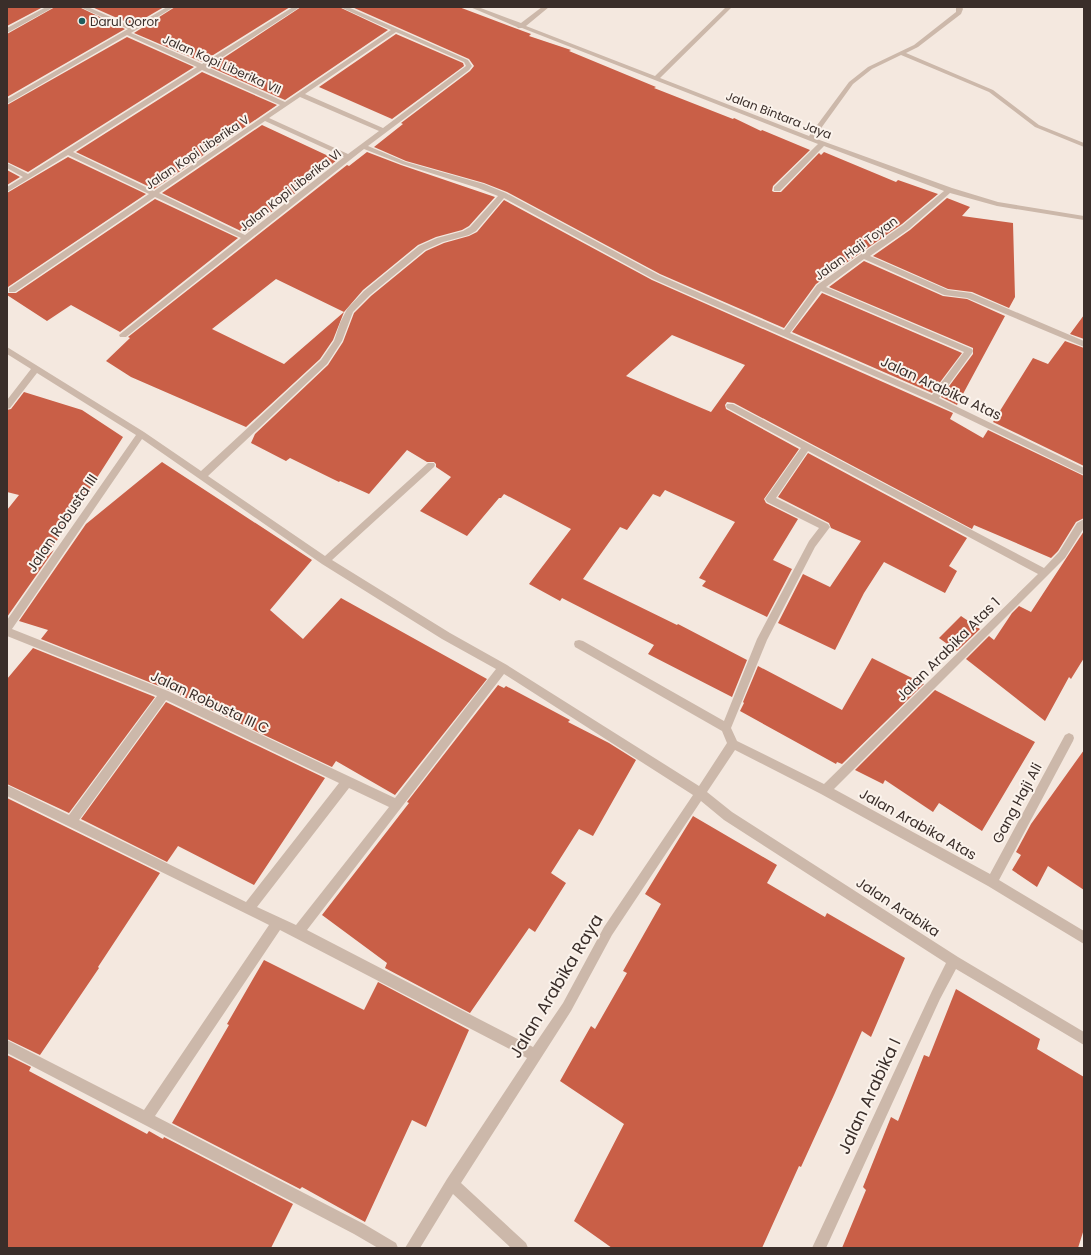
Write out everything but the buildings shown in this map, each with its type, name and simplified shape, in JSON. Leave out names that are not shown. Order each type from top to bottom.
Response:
[{"type":"street","points":[[7,31],[52,7]]},
{"type":"street","points":[[83,7],[134,29]]},
{"type":"street","points":[[7,102],[171,7]]},
{"type":"street","points":[[7,190],[297,7]]},
{"type":"street","points":[[343,7],[395,30]]},
{"type":"street","name":"Jalan Bintara Jaya","points":[[473,7],[520,27],[656,78],[822,144],[949,190],[997,204],[1084,218]]},
{"type":"street","points":[[520,27],[546,7]]},
{"type":"street","points":[[656,78],[729,7]]},
{"type":"street","points":[[810,139],[851,83],[870,68],[922,42],[955,17],[961,8]]},
{"type":"street","name":"Jalan Kopi Liberika VI","points":[[123,335],[363,146],[467,69],[468,63],[395,30]]},
{"type":"street","name":"Jalan Kopi Liberika V","points":[[12,290],[395,30]]},
{"type":"street","name":"Jalan Kopi Liberika VII","points":[[127,33],[286,104]]},
{"type":"street","points":[[901,53],[991,91],[1037,126],[1084,145]]},
{"type":"street","points":[[301,95],[384,131]]},
{"type":"street","points":[[265,119],[349,157]]},
{"type":"street","points":[[777,189],[822,144]]},
{"type":"street","name":"Jalan Arabika Atas","points":[[363,146],[387,157],[428,171],[481,186],[503,195],[656,276],[934,399],[1084,472]]},
{"type":"street","points":[[68,152],[246,238]]},
{"type":"street","points":[[7,165],[28,177]]},
{"type":"street","name":"Jalan Haji Toyan","points":[[785,334],[820,287],[906,227],[949,190]]},
{"type":"street","points":[[202,476],[324,362],[338,341],[350,311],[367,293],[422,248],[440,240],[466,233],[473,229],[503,195]]},
{"type":"street","points":[[864,256],[947,293],[968,295],[1084,344]]},
{"type":"street","points":[[820,287],[969,350],[934,399]]},
{"type":"street","name":"Jalan Arabika","points":[[7,350],[140,434],[325,561],[446,636],[503,668],[700,793],[728,816],[954,961],[1084,1039]]},
{"type":"street","points":[[7,406],[36,368]]},
{"type":"street","points":[[730,406],[1045,573]]},
{"type":"street","name":"Jalan Robusta III","points":[[7,628],[140,434]]},
{"type":"street","points":[[726,728],[762,639],[812,544],[825,527],[770,499],[807,446]]},
{"type":"street","points":[[325,561],[431,465]]},
{"type":"street","name":"Jalan Arabika Atas 1","points":[[825,790],[1045,573],[1062,555],[1084,523]]},
{"type":"street","name":"Jalan Robusta III C","points":[[7,632],[164,694],[397,806]]},
{"type":"street","points":[[579,644],[726,728],[732,744]]},
{"type":"street","points":[[298,932],[503,668]]},
{"type":"street","points":[[71,822],[164,694]]},
{"type":"street","name":"Gang Haji Ali","points":[[992,882],[1069,738]]},
{"type":"street","name":"Jalan Arabika Atas","points":[[732,744],[825,790],[992,882],[1084,938]]},
{"type":"street","name":"Jalan Arabika Raya","points":[[412,1248],[567,1007],[608,931],[732,744]]},
{"type":"street","points":[[248,909],[347,782]]},
{"type":"street","points":[[7,790],[248,909],[298,932],[535,1055]]},
{"type":"street","points":[[146,1118],[278,923]]},
{"type":"street","name":"Jalan Arabika I","points":[[819,1248],[936,995],[954,961]]},
{"type":"street","points":[[7,1046],[359,1229],[391,1248]]},
{"type":"street","points":[[452,1184],[521,1248]]},
{"type":"place","name":"Darul Qoror","points":[[82,21]]}]
